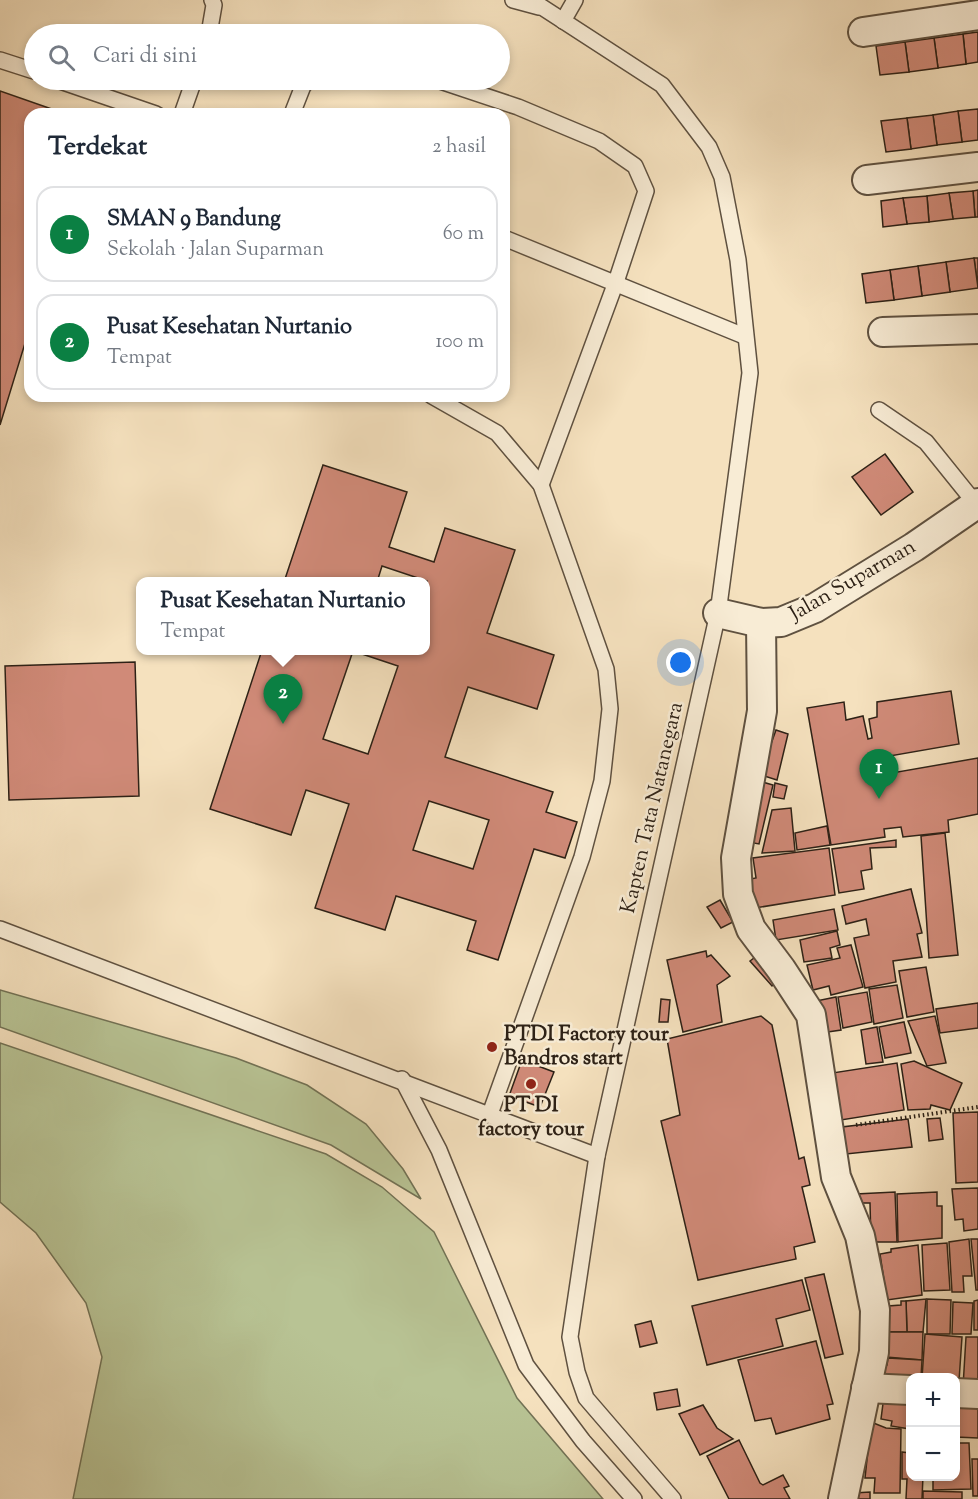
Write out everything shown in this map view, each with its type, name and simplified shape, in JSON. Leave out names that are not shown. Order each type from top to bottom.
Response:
[{"type":"street","points":[[863,32],[978,15]]},
{"type":"street","points":[[867,180],[978,167]]},
{"type":"street","points":[[883,332],[978,329]]},
{"type":"street","name":"Jalan Suparman","points":[[717,613],[761,623],[781,622],[815,608],[914,547],[977,504]]},
{"type":"street","points":[[761,623],[762,711],[736,858],[738,894],[751,930],[781,969],[811,1015],[836,1177],[860,1236],[875,1310],[874,1352],[843,1499]]},
{"type":"street","points":[[866,1388],[906,1390]]},
{"type":"street","points":[[960,1393],[978,1394]]},
{"type":"lane","points":[[211,24],[214,5],[212,0]]},
{"type":"lane","points":[[513,0],[536,4]]},
{"type":"lane","points":[[563,21],[575,0]]},
{"type":"lane","name":"Kapten Tata Natanegara","points":[[536,4],[662,85],[709,147],[722,177],[738,260],[744,336],[750,372],[717,613],[597,1156],[572,1308],[570,1337],[577,1372],[586,1398],[674,1499]]},
{"type":"lane","points":[[0,60],[24,68]]},
{"type":"lane","points":[[86,90],[139,108]]},
{"type":"lane","points":[[184,108],[190,90]]},
{"type":"lane","points":[[294,108],[301,90]]},
{"type":"lane","points":[[466,90],[518,107],[599,141],[635,166],[646,191],[616,282],[541,485]]},
{"type":"lane","points":[[510,240],[744,336]]},
{"type":"lane","points":[[443,402],[497,433],[541,485],[606,669],[610,709],[602,781],[582,857],[490,1114]]},
{"type":"lane","points":[[879,410],[926,442],[977,504]]},
{"type":"lane","points":[[0,929],[402,1079],[597,1156]]},
{"type":"lane","points":[[402,1079],[439,1150],[526,1365],[583,1441],[634,1499]]},
{"type":"path","points":[[828,1129],[978,1107]]},
{"type":"green space","points":[[0,990],[236,1058],[307,1085],[366,1124],[403,1169],[421,1199],[331,1145],[0,1027]]},
{"type":"green space","points":[[0,1043],[326,1154],[382,1187],[434,1232],[517,1398],[603,1499],[73,1499],[102,1357],[86,1303],[36,1233],[0,1202]]},
{"type":"building","points":[[978,32],[978,62],[966,64],[963,34]]},
{"type":"building","points":[[963,34],[966,64],[938,68],[934,38]]},
{"type":"building","points":[[934,38],[938,68],[909,72],[905,42]]},
{"type":"building","points":[[905,42],[909,72],[880,75],[876,46]]},
{"type":"building","points":[[0,91],[49,108],[24,108],[24,347],[0,425]]},
{"type":"building","points":[[978,109],[978,140],[962,142],[958,111]]},
{"type":"building","points":[[958,111],[962,142],[937,145],[933,115]]},
{"type":"building","points":[[933,115],[937,145],[911,149],[907,118]]},
{"type":"building","points":[[907,118],[911,149],[886,152],[881,121]]},
{"type":"building","points":[[978,190],[978,217],[975,217],[973,191]]},
{"type":"building","points":[[973,191],[975,217],[953,219],[949,193]]},
{"type":"building","points":[[949,193],[953,219],[929,222],[927,196]]},
{"type":"building","points":[[927,196],[929,222],[907,224],[903,198]]},
{"type":"building","points":[[903,198],[907,224],[883,227],[881,201]]},
{"type":"building","points":[[974,258],[978,258],[978,288]]},
{"type":"building","points":[[974,258],[978,288],[950,292],[946,262]]},
{"type":"building","points":[[946,262],[950,292],[922,296],[918,266]]},
{"type":"building","points":[[918,266],[922,296],[894,300],[890,270]]},
{"type":"building","points":[[890,270],[894,300],[866,303],[862,274]]},
{"type":"building","points":[[885,454],[913,492],[881,515],[852,477]]},
{"type":"building","points":[[323,465],[407,492],[389,547],[434,562],[445,528],[515,550],[487,633],[554,655],[537,709],[468,687],[445,757],[553,792],[546,812],[577,822],[565,858],[534,849],[498,960],[467,950],[476,921],[396,896],[385,930],[315,908],[349,804],[306,790],[291,835],[210,809],[260,655],[352,655],[323,739],[368,754],[398,666],[365,655],[430,655],[430,577],[415,577],[382,566],[379,577],[286,577]],"holes":[[[429,801],[489,820],[473,869],[413,850]]]},
{"type":"building","points":[[135,662],[139,796],[9,800],[5,666]]},
{"type":"building","points":[[951,691],[959,744],[872,759],[875,776],[978,758],[978,814],[948,820],[949,832],[903,837],[901,827],[884,829],[885,837],[831,845],[807,708],[844,702],[846,720],[863,716],[868,739],[872,738],[869,719],[877,717],[877,702]]},
{"type":"building","points":[[776,730],[788,734],[777,780],[758,774],[766,743],[771,744]]},
{"type":"building","points":[[759,781],[773,785],[759,844],[743,841]]},
{"type":"building","points":[[775,783],[787,786],[784,799],[773,797]]},
{"type":"building","points":[[791,808],[795,851],[762,853],[772,810]]},
{"type":"building","points":[[827,826],[830,845],[797,850],[795,833]]},
{"type":"building","points":[[945,833],[958,955],[929,958],[921,836]]},
{"type":"building","points":[[896,840],[896,847],[870,848],[872,869],[861,871],[864,889],[839,893],[832,849]]},
{"type":"building","points":[[829,848],[835,895],[749,909],[745,880],[756,878],[753,858]]},
{"type":"building","points":[[911,889],[922,933],[917,934],[922,957],[893,961],[896,982],[865,988],[854,938],[869,935],[866,919],[846,924],[842,906]]},
{"type":"building","points":[[720,900],[733,922],[721,928],[707,907]]},
{"type":"building","points":[[834,909],[838,930],[776,940],[773,920]]},
{"type":"building","points":[[837,931],[840,945],[830,948],[832,958],[804,962],[800,940]]},
{"type":"building","points":[[851,945],[863,987],[831,995],[829,986],[813,990],[807,965],[840,958],[837,948]]},
{"type":"building","points":[[706,951],[707,957],[711,955],[730,976],[717,985],[722,1022],[683,1032],[667,960]]},
{"type":"building","points":[[758,955],[779,979],[772,986],[750,961]]},
{"type":"building","points":[[926,967],[934,1012],[907,1017],[899,971]]},
{"type":"building","points":[[897,985],[903,1018],[874,1024],[869,989]]},
{"type":"building","points":[[867,992],[872,1022],[843,1028],[838,997]]},
{"type":"building","points":[[836,997],[841,1030],[821,1033],[816,1001]]},
{"type":"building","points":[[661,999],[670,1000],[668,1022],[659,1022]]},
{"type":"building","points":[[978,1003],[978,1028],[940,1033],[936,1009]]},
{"type":"building","points":[[761,1016],[772,1025],[799,1159],[804,1157],[810,1185],[802,1187],[815,1242],[794,1247],[796,1259],[698,1280],[661,1121],[680,1115],[667,1039]]},
{"type":"building","points":[[935,1016],[946,1063],[927,1066],[908,1021]]},
{"type":"building","points":[[904,1022],[911,1053],[885,1058],[879,1027]]},
{"type":"building","points":[[877,1027],[883,1062],[866,1064],[861,1030]]},
{"type":"building","name":"PT DI factory tour","points":[[522,1060],[554,1072],[540,1107],[509,1096]]},
{"type":"building","points":[[914,1061],[962,1083],[950,1110],[931,1105],[930,1109],[908,1110],[901,1064]]},
{"type":"building","points":[[897,1063],[904,1110],[841,1120],[832,1073]]},
{"type":"building","points":[[978,1112],[978,1182],[956,1183],[953,1113]]},
{"type":"building","points":[[940,1118],[943,1139],[929,1141],[927,1119]]},
{"type":"building","points":[[908,1119],[912,1147],[846,1154],[842,1127]]},
{"type":"building","points":[[978,1188],[978,1229],[964,1231],[963,1219],[955,1220],[952,1189]]},
{"type":"building","points":[[895,1192],[897,1242],[871,1242],[870,1203],[856,1203],[856,1194]]},
{"type":"building","points":[[937,1192],[937,1206],[942,1206],[942,1238],[898,1242],[897,1194]]},
{"type":"building","points":[[969,1239],[972,1276],[963,1276],[964,1292],[952,1292],[949,1242]]},
{"type":"building","points":[[971,1239],[978,1239],[978,1290],[976,1290]]},
{"type":"building","points":[[947,1243],[950,1290],[924,1291],[922,1245]]},
{"type":"building","points":[[918,1245],[922,1295],[887,1300],[880,1254],[891,1252],[891,1249]]},
{"type":"building","points":[[824,1274],[843,1354],[825,1358],[805,1278]]},
{"type":"building","points":[[802,1280],[810,1310],[776,1319],[783,1346],[707,1365],[692,1306]]},
{"type":"building","points":[[926,1299],[923,1332],[907,1332],[906,1301]]},
{"type":"building","points":[[927,1299],[951,1300],[950,1334],[927,1334]]},
{"type":"building","points":[[978,1300],[978,1330],[974,1330],[974,1301]]},
{"type":"building","points":[[901,1301],[906,1301],[907,1332],[888,1332],[888,1306],[901,1305]]},
{"type":"building","points":[[953,1302],[973,1303],[971,1334],[952,1334]]},
{"type":"building","points":[[651,1321],[657,1343],[640,1347],[635,1325]]},
{"type":"building","points":[[888,1332],[923,1332],[922,1360],[886,1357]]},
{"type":"building","points":[[925,1334],[962,1337],[960,1373],[922,1373]]},
{"type":"building","points":[[966,1337],[978,1337],[978,1388],[963,1387]]},
{"type":"building","points":[[816,1341],[833,1404],[827,1405],[830,1419],[776,1434],[771,1418],[755,1421],[738,1360]]},
{"type":"building","points":[[888,1358],[922,1360],[921,1373],[906,1373],[906,1380],[884,1383],[885,1365],[887,1365]]},
{"type":"building","points":[[677,1389],[680,1406],[657,1410],[654,1393]]},
{"type":"building","points":[[884,1396],[906,1397],[906,1428],[891,1426],[892,1421],[881,1419]]},
{"type":"building","points":[[960,1398],[978,1399],[978,1438],[960,1437]]},
{"type":"building","points":[[703,1405],[717,1428],[733,1439],[700,1455],[679,1414]]},
{"type":"building","points":[[871,1422],[886,1428],[901,1429],[900,1493],[874,1493],[875,1478],[865,1478]]},
{"type":"building","points":[[739,1440],[760,1483],[763,1485],[783,1475],[789,1486],[784,1488],[790,1499],[729,1499],[707,1456]]},
{"type":"building","points":[[960,1443],[969,1443],[971,1489],[933,1490],[933,1481],[960,1481]]},
{"type":"building","points":[[902,1452],[906,1452],[906,1479],[902,1479]]},
{"type":"building","points":[[972,1459],[978,1459],[978,1496],[973,1496]]},
{"type":"building","points":[[907,1481],[923,1481],[922,1499],[906,1499]]},
{"type":"building","points":[[923,1491],[962,1492],[962,1499],[923,1499]]},
{"type":"building","points":[[870,1492],[870,1499],[854,1499],[854,1493]]},
{"type":"place","name":"Pusat Kesehatan Nurtanio","points":[[283,724]]},
{"type":"place","name":"SMAN 9 Bandung","points":[[879,799]]},
{"type":"place","name":"PTDI Factory tour Bandros start","points":[[492,1047]]},
{"type":"place","name":"PT DI factory tour","points":[[531,1084]]}]
